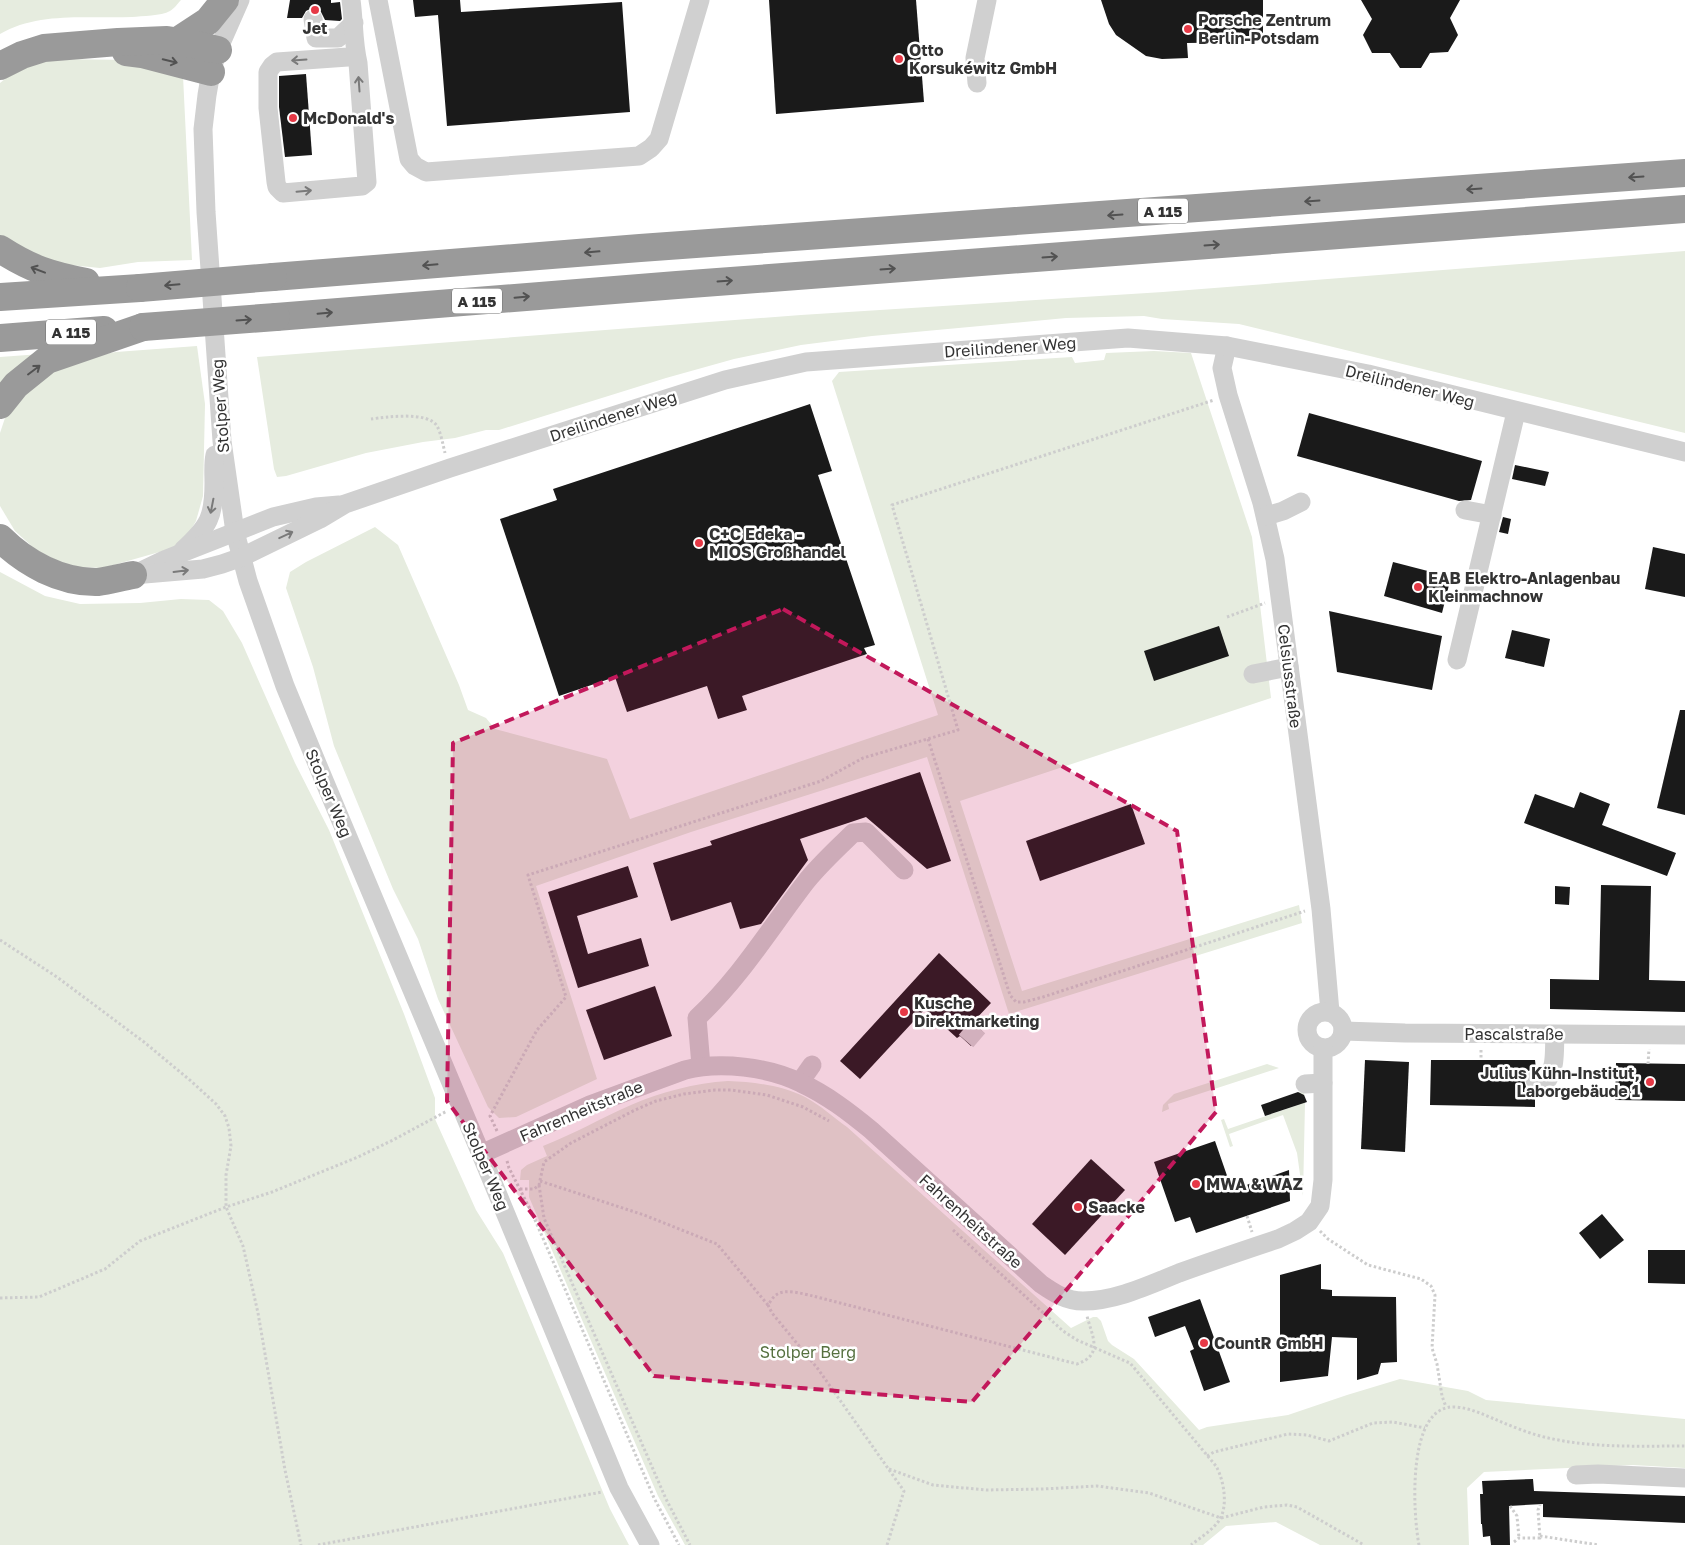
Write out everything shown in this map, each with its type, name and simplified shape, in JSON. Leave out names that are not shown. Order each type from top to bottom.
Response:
[{"type":"highway","points":[[176,42],[208,22],[225,0]]},
{"type":"highway","points":[[0,66],[22,55],[44,48],[159,40],[193,44],[215,61]]},
{"type":"highway","points":[[88,45],[142,54],[215,61]]},
{"type":"highway","name":"A 115","points":[[0,297],[650,247],[1685,173]]},
{"type":"highway","name":"A 115","points":[[0,338],[1685,209]]},
{"type":"highway","points":[[0,249],[26,265],[55,276],[129,288]]},
{"type":"highway","points":[[0,405],[16,385],[47,360],[143,327]]},
{"type":"highway","points":[[0,538],[24,558],[48,572],[72,579],[98,582],[133,575]]},
{"type":"street","name":"Stolper Weg","points":[[240,0],[215,61],[207,95],[203,129],[206,212],[222,442],[235,532],[248,581],[295,710],[460,1102],[619,1488],[650,1545]]},
{"type":"street","points":[[351,0],[354,23],[351,51],[358,63],[367,182],[362,186],[283,192],[276,182],[268,108],[268,72],[277,62],[351,51]]},
{"type":"street","points":[[378,0],[409,158],[415,166],[426,172],[639,156],[651,148],[659,139],[700,0]]},
{"type":"street","points":[[977,83],[975,58],[987,0]]},
{"type":"street","points":[[313,19],[316,38],[338,38],[354,23]]},
{"type":"street","name":"Dreilindener Weg","points":[[133,575],[273,516],[316,507],[345,504],[450,468],[726,380],[806,362],[1128,338],[1227,346],[1368,374],[1516,412],[1685,452]]},
{"type":"street","name":"Celsiusstraße","points":[[1227,346],[1222,368],[1228,395],[1266,516],[1275,559],[1321,909],[1330,1012]]},
{"type":"street","points":[[1457,660],[1516,412]]},
{"type":"street","points":[[179,554],[194,540],[208,522],[214,505],[214,458],[222,442]]},
{"type":"street","points":[[1266,516],[1283,511],[1301,502]]},
{"type":"street","name":"Dreilindener Weg","points":[[133,575],[203,569],[242,557],[320,520],[345,504]]},
{"type":"street","points":[[1465,510],[1492,515]]},
{"type":"street","points":[[1253,674],[1289,667]]},
{"type":"street","points":[[701,1066],[697,1018],[715,1002],[748,963],[806,881],[853,833],[866,832],[904,870]]},
{"type":"street","points":[[1318,1012],[1330,1012],[1340,1019],[1343,1031],[1339,1042],[1323,1048],[1317,1046],[1308,1038],[1307,1026],[1313,1015],[1318,1012]]},
{"type":"street","name":"Pascalstraße","points":[[1343,1031],[1555,1035],[1685,1035]]},
{"type":"street","points":[[1536,1080],[1548,1079],[1554,1066],[1555,1035]]},
{"type":"street","points":[[1314,1217],[1322,1197],[1314,1084],[1323,1048]]},
{"type":"street","name":"Fahrenheitstraße","points":[[481,1154],[590,1105],[650,1082],[701,1066],[728,1065],[753,1069],[800,1082],[846,1110],[871,1130],[1041,1284],[1054,1293],[1069,1299],[1084,1301],[1130,1292],[1278,1238],[1295,1230],[1314,1217]]},
{"type":"street","points":[[800,1082],[812,1065]]},
{"type":"street","points":[[1576,1475],[1598,1474],[1685,1478]]},
{"type":"path","points":[[680,1545],[654,1498],[568,1296],[509,1168],[502,1144],[490,1116],[537,1030],[566,997],[528,875],[821,782],[863,758],[958,730],[892,505],[1228,395]]},
{"type":"path","points":[[371,419],[415,417],[431,421],[437,426],[450,468]]},
{"type":"path","points":[[1227,617],[1281,599]]},
{"type":"path","points":[[928,739],[1010,995],[1016,1002],[1043,997],[1305,911],[1321,909]]},
{"type":"path","points":[[0,940],[57,977],[144,1042],[216,1104],[225,1116],[229,1128],[231,1146],[226,1175],[226,1207],[243,1246],[258,1313],[285,1470],[301,1545]]},
{"type":"path","points":[[1648,1064],[1649,1044]]},
{"type":"path","points":[[690,1545],[666,1499],[544,1218],[539,1183],[544,1162],[571,1143],[646,1105],[684,1094],[731,1090],[768,1095],[803,1107],[832,1122]]},
{"type":"path","points":[[0,1298],[39,1297],[105,1269],[140,1241],[226,1207],[272,1192],[358,1157],[440,1116],[460,1102]]},
{"type":"path","points":[[520,1189],[534,1189],[539,1183]]},
{"type":"path","points":[[539,1183],[644,1215],[717,1244],[818,1369],[904,1491],[886,1545]]},
{"type":"path","points":[[1247,1216],[1252,1232]]},
{"type":"path","points":[[1314,1217],[1317,1228],[1328,1239],[1360,1261],[1383,1270],[1421,1279],[1430,1286],[1435,1295],[1432,1348],[1446,1407]]},
{"type":"path","points":[[948,1224],[1063,1331],[1077,1340],[1095,1346],[1130,1363],[1216,1466],[1223,1481],[1224,1498],[1221,1518],[1215,1526],[1191,1545]]},
{"type":"path","points":[[768,1305],[775,1295],[784,1292],[806,1295],[1077,1364],[1091,1357],[1095,1346],[1088,1320]]},
{"type":"path","points":[[1418,1545],[1414,1507],[1415,1475],[1420,1445],[1425,1428],[1431,1418],[1437,1411],[1446,1407],[1470,1409],[1550,1439],[1573,1443],[1595,1446],[1685,1446]]},
{"type":"path","points":[[1207,1456],[1214,1452],[1288,1434],[1307,1435],[1329,1441],[1373,1423],[1393,1422],[1425,1428]]},
{"type":"path","points":[[889,1470],[932,1485],[986,1490],[1097,1486],[1149,1493],[1221,1518],[1264,1507],[1287,1505],[1297,1507],[1364,1545]]},
{"type":"path","points":[[318,1545],[619,1488]]},
{"type":"path","points":[[1540,1505],[1538,1510],[1540,1536]]},
{"type":"path","points":[[1510,1506],[1517,1516],[1519,1538]]},
{"type":"path","points":[[1514,1542],[1519,1538],[1540,1538],[1540,1536],[1599,1545]]},
{"type":"highlighted area","points":[[783,609],[1177,831],[1216,1112],[972,1402],[654,1376],[447,1101],[453,743]]},
{"type":"green space","points":[[0,0],[181,0],[171,10],[162,14],[132,17],[48,19],[15,27],[0,34]]},
{"type":"green space","points":[[51,59],[133,60],[183,76],[192,260],[138,262],[100,268],[49,263],[0,236],[0,83],[15,71]]},
{"type":"green space","points":[[1685,251],[1685,433],[1239,324],[1144,316],[1066,318],[872,336],[801,345],[734,359],[666,378],[499,430],[486,430],[455,438],[366,453],[277,477],[274,469],[257,357],[801,315],[1163,292]]},
{"type":"green space","points":[[197,346],[205,404],[203,496],[196,521],[183,543],[170,549],[103,568],[78,567],[60,562],[36,550],[15,531],[0,506],[0,433],[5,418],[39,379],[81,358],[116,352]]},
{"type":"green space","points":[[1154,351],[1191,353],[1252,537],[1271,698],[960,801],[1022,991],[1299,905],[1302,923],[1009,1014],[927,757],[691,832],[536,886],[597,1079],[516,1117],[499,1118],[488,1107],[438,999],[418,939],[393,889],[334,746],[313,667],[286,588],[290,572],[375,527],[398,545],[468,710],[486,718],[495,729],[607,759],[630,819],[938,715],[832,381],[839,372],[1072,357],[1075,363],[1104,360],[1106,353]]},
{"type":"green space","points":[[41,354],[0,398],[0,357]]},
{"type":"green space","points":[[0,572],[45,596],[80,604],[140,603],[181,599],[209,600],[223,611],[242,643],[295,763],[329,830],[404,1014],[435,1098],[435,1119],[476,1210],[503,1253],[610,1509],[629,1545],[0,1545]]},
{"type":"green space","points":[[1267,1064],[1279,1068],[1168,1104],[1169,1109],[1162,1112],[1163,1105],[1174,1094]]},
{"type":"green space","name":"Stolper Berg","points":[[728,1081],[757,1083],[777,1087],[805,1097],[821,1107],[847,1127],[1071,1328],[1093,1317],[1097,1317],[1101,1321],[1108,1341],[1134,1359],[1199,1430],[1207,1427],[1288,1415],[1400,1379],[1468,1391],[1486,1400],[1685,1419],[1685,1468],[1633,1465],[1484,1472],[1467,1488],[1469,1545],[1320,1545],[1276,1522],[1226,1526],[1203,1545],[685,1545],[658,1496],[529,1197],[529,1180],[520,1180],[521,1170],[527,1165],[547,1156],[543,1146],[654,1096],[691,1086]]},
{"type":"green space","points":[[1304,1090],[1303,1196],[1297,1153],[1283,1115],[1229,1134],[1233,1146],[1230,1147],[1221,1120],[1224,1119],[1228,1129],[1298,1105],[1299,1092]]},
{"type":"building","name":"Jet","points":[[290,0],[331,0],[331,3],[340,2],[342,19],[340,21],[325,20],[317,8],[306,11],[302,18],[287,18]]},
{"type":"building","points":[[413,0],[460,0],[461,12],[622,2],[630,112],[447,126],[438,15],[415,17]]},
{"type":"building","points":[[769,0],[916,0],[924,102],[776,114]]},
{"type":"building","name":"Porsche Zentrum Berlin-Potsdam","points":[[1101,0],[1263,0],[1263,42],[1187,43],[1188,58],[1162,59],[1146,56],[1116,35],[1109,24]]},
{"type":"building","points":[[1361,0],[1460,0],[1450,18],[1458,35],[1448,52],[1430,53],[1421,68],[1400,68],[1390,53],[1372,53],[1363,35],[1372,19]]},
{"type":"building","name":"McDonald's","points":[[306,74],[312,155],[285,157],[279,107],[279,76]]},
{"type":"building","name":"C+C Edeka - MIOS Großhandel","points":[[810,404],[832,471],[818,475],[875,645],[864,648],[867,654],[742,696],[747,710],[718,719],[707,686],[627,712],[615,677],[559,696],[500,519],[557,500],[553,489]]},
{"type":"building","points":[[1309,413],[1482,461],[1471,500],[1459,501],[1297,456]]},
{"type":"building","points":[[1515,465],[1549,472],[1545,486],[1512,479]]},
{"type":"building","points":[[1503,517],[1511,519],[1508,534],[1499,532]]},
{"type":"building","points":[[1653,547],[1685,554],[1685,597],[1645,589]]},
{"type":"building","name":"EAB Elektro-Anlagenbau Kleinmachnow","points":[[1393,562],[1451,577],[1442,613],[1384,596]]},
{"type":"building","points":[[1329,611],[1442,636],[1432,690],[1337,672]]},
{"type":"building","points":[[1219,626],[1229,656],[1154,681],[1144,651]]},
{"type":"building","points":[[1512,630],[1550,639],[1544,667],[1505,658]]},
{"type":"building","points":[[1680,710],[1685,710],[1685,815],[1657,808]]},
{"type":"building","points":[[920,772],[951,861],[927,869],[866,817],[800,839],[808,860],[761,924],[740,929],[731,902],[671,921],[653,863],[712,845],[710,841]]},
{"type":"building","points":[[1580,792],[1610,804],[1602,825],[1676,853],[1667,876],[1524,823],[1535,794],[1574,808]]},
{"type":"building","points":[[1131,804],[1145,844],[1040,881],[1026,841]]},
{"type":"building","points":[[628,866],[638,897],[577,916],[588,954],[641,938],[649,966],[578,988],[548,892]]},
{"type":"building","points":[[1601,885],[1651,886],[1649,980],[1685,981],[1685,1012],[1550,1009],[1550,979],[1599,980]]},
{"type":"building","points":[[1555,886],[1570,887],[1569,905],[1555,904]]},
{"type":"building","name":"Kusche Direktmarketing","points":[[939,953],[991,1003],[973,1022],[984,1033],[971,1046],[960,1036],[957,1038],[925,1009],[860,1079],[840,1061]]},
{"type":"building","points":[[655,986],[672,1036],[604,1060],[586,1010]]},
{"type":"building","points":[[1365,1060],[1409,1062],[1405,1152],[1361,1149]]},
{"type":"building","points":[[1431,1060],[1535,1060],[1536,1069],[1528,1071],[1524,1080],[1526,1087],[1535,1091],[1535,1107],[1430,1105]]},
{"type":"building","name":"Julius Kühn-Institut, Laborgebäude 1","points":[[1616,1063],[1685,1064],[1685,1101],[1615,1100]]},
{"type":"building","points":[[1298,1092],[1304,1095],[1307,1102],[1265,1116],[1261,1105]]},
{"type":"building","name":"MWA & WAZ","points":[[1215,1141],[1232,1190],[1289,1170],[1290,1201],[1196,1233],[1190,1217],[1175,1222],[1154,1162]]},
{"type":"building","name":"Saacke","points":[[1091,1159],[1125,1190],[1065,1255],[1032,1224]]},
{"type":"building","points":[[1602,1214],[1624,1240],[1600,1259],[1579,1233]]},
{"type":"building","points":[[1648,1250],[1685,1250],[1685,1284],[1648,1283]]},
{"type":"building","points":[[1321,1264],[1321,1289],[1332,1290],[1332,1296],[1396,1297],[1397,1362],[1381,1363],[1378,1374],[1357,1380],[1357,1338],[1332,1337],[1328,1376],[1280,1382],[1280,1275]]},
{"type":"building","name":"CountR GmbH","points":[[1200,1299],[1230,1382],[1204,1391],[1190,1351],[1194,1349],[1185,1326],[1155,1337],[1148,1317]]},
{"type":"building","points":[[1533,1479],[1534,1491],[1685,1496],[1685,1523],[1543,1517],[1543,1504],[1509,1506],[1510,1545],[1491,1545],[1490,1536],[1483,1537],[1481,1524],[1480,1494],[1483,1494],[1482,1481]]},
{"type":"tunnel","points":[[966,1041],[978,1027]]},
{"type":"place","name":"Jet","points":[[315,10]]},
{"type":"place","name":"Porsche Zentrum Berlin-Potsdam","points":[[1188,29]]},
{"type":"place","name":"Otto Korsukéwitz GmbH","points":[[899,59]]},
{"type":"place","name":"McDonald's","points":[[293,118]]},
{"type":"place","name":"C+C Edeka - MIOS Großhandel","points":[[699,543]]},
{"type":"place","name":"EAB Elektro-Anlagenbau Kleinmachnow","points":[[1418,587]]},
{"type":"place","name":"Kusche Direktmarketing","points":[[904,1012]]},
{"type":"place","name":"Julius Kühn-Institut, Laborgebäude 1","points":[[1650,1082]]},
{"type":"place","name":"MWA & WAZ","points":[[1196,1184]]},
{"type":"place","name":"Saacke","points":[[1078,1207]]},
{"type":"place","name":"CountR GmbH","points":[[1204,1343]]}]
